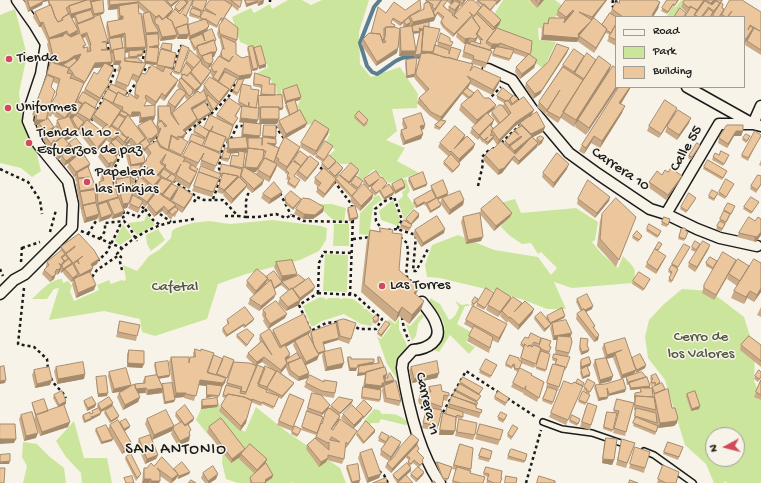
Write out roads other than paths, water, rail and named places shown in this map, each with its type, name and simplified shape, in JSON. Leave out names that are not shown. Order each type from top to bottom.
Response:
[{"type":"street","points":[[0,294],[14,280],[25,274],[72,227],[72,204],[68,181],[38,144],[28,120],[30,107],[41,74],[46,44],[17,0]]},
{"type":"street","name":"Carrera 10","points":[[488,70],[512,80],[536,114],[569,153],[645,205],[708,234],[760,248]]},
{"type":"street","points":[[689,88],[757,125],[761,106]]},
{"type":"street","name":"Calle 55","points":[[666,214],[719,124],[757,125]]},
{"type":"street","name":"Carrera 11","points":[[422,302],[437,325],[436,337],[430,346],[421,350],[413,350],[403,361],[402,368],[420,443],[428,462],[440,483]]},
{"type":"lane","points":[[543,422],[562,429],[592,433],[634,448]]},
{"type":"lane","points":[[640,450],[654,455],[693,483]]},
{"type":"waterway","points":[[380,0],[374,7],[360,43],[367,66],[372,72],[377,74],[400,59],[424,57]]},
{"type":"place","name":"Tienda","points":[[9,59]]},
{"type":"place","name":"Uniformes","points":[[8,108]]},
{"type":"place","name":"Tienda la 10 - Esfuerzos de paz","points":[[29,143]]},
{"type":"place","name":"Papeleria las Tinajas","points":[[87,182]]},
{"type":"place","name":"Las Torres","points":[[382,286]]},
{"type":"district","name":"SAN ANTONIO","points":[[176,451]]},
{"type":"park label","name":"Cafetal","points":[[175,288]]},
{"type":"park label","name":"Cerro de los Valores","points":[[701,346]]}]
